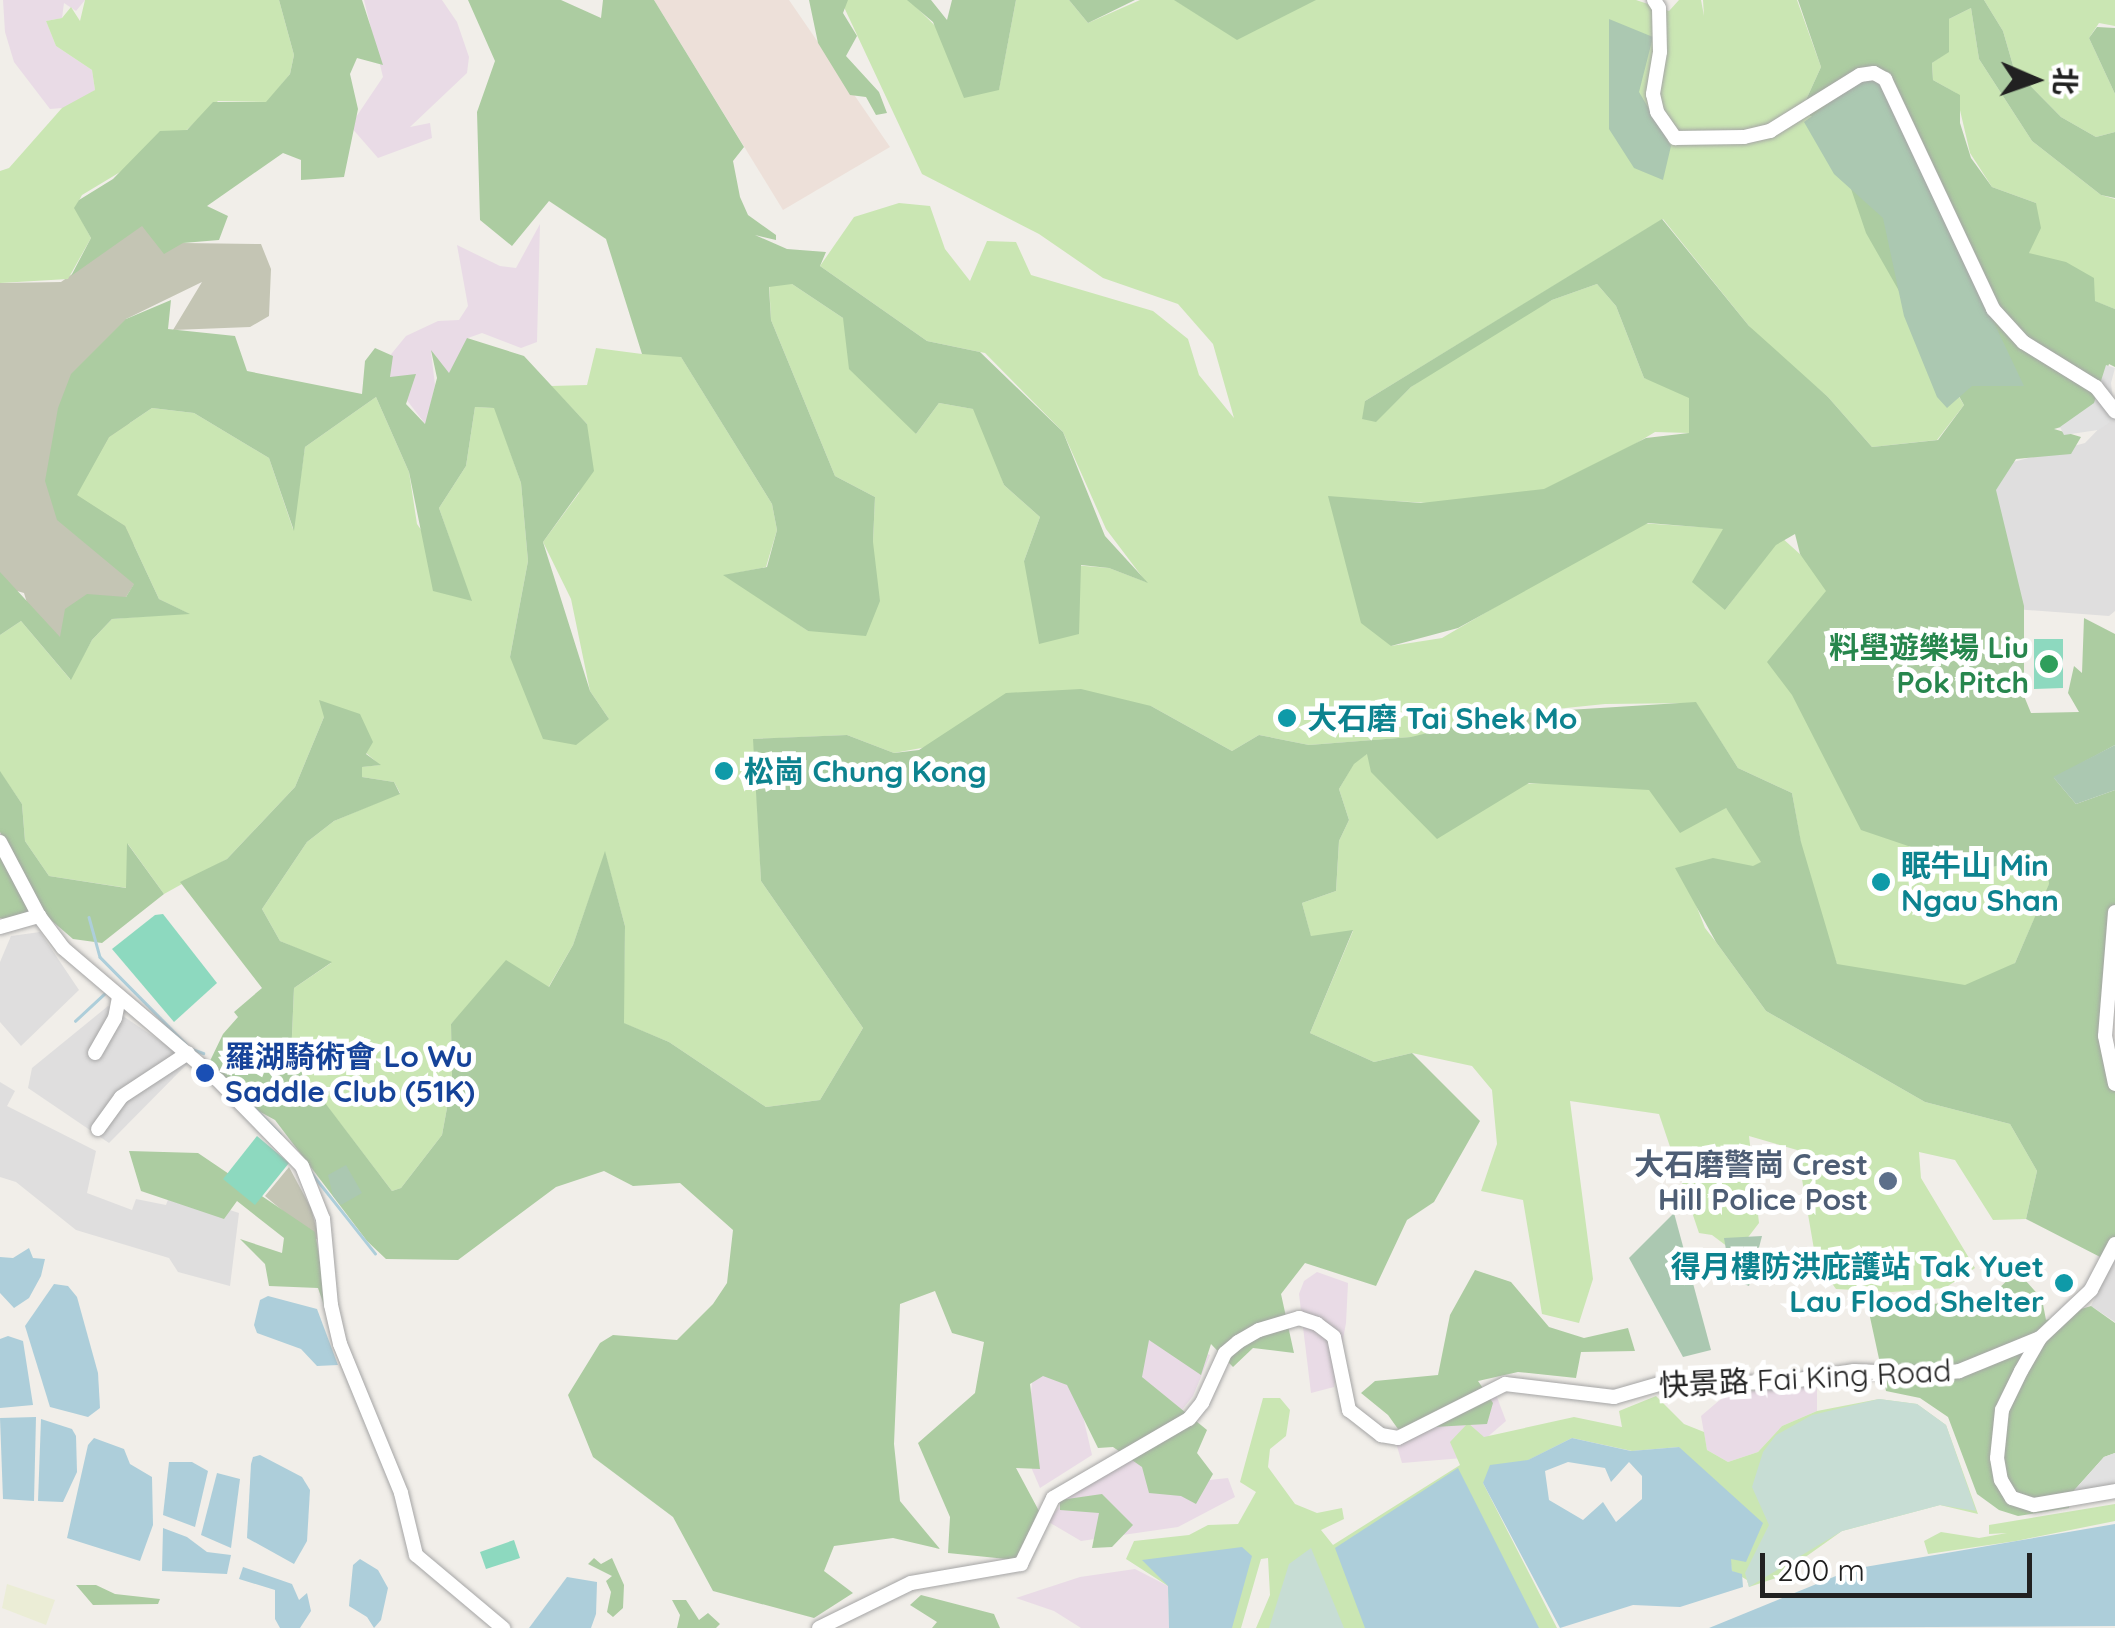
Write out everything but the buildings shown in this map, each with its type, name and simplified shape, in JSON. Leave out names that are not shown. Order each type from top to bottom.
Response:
[{"type":"street","points":[[1654,0],[1659,8],[1660,52],[1653,94],[1666,130],[1675,138],[1744,137],[1770,131],[1860,75],[1880,74],[1916,139],[1993,309],[2023,342],[2096,387],[2115,410]]},
{"type":"street","points":[[0,842],[39,916],[78,963],[188,1053],[271,1129],[308,1175],[323,1219],[331,1305],[340,1344],[401,1492],[416,1555],[503,1628]]},
{"type":"street","points":[[2115,912],[2105,1036],[2115,1084]]},
{"type":"street","points":[[0,927],[39,916]]},
{"type":"street","points":[[96,1053],[115,1018],[119,997]]},
{"type":"street","points":[[98,1129],[121,1097],[188,1053]]},
{"type":"street","points":[[2115,1244],[2091,1290],[2040,1338],[2002,1410],[1997,1433],[2001,1480],[2012,1498],[2034,1505],[2115,1491]]},
{"type":"street","name":"快景路 Fai King Road","points":[[819,1628],[911,1583],[1021,1564],[1053,1498],[1189,1419],[1202,1403],[1225,1353],[1238,1342],[1259,1330],[1299,1318],[1334,1337],[1349,1410],[1380,1435],[1398,1438],[1505,1384],[1614,1397],[1659,1384],[1786,1382],[1854,1371],[1927,1374],[1958,1371],[2040,1338]]},
{"type":"shaded area","points":[[3,0],[85,0],[76,11],[64,3],[62,18],[46,21],[56,46],[92,70],[95,90],[74,107],[50,109],[14,62],[5,32]]},
{"type":"shaded area","points":[[364,0],[442,0],[457,22],[469,57],[467,73],[410,127],[430,123],[432,138],[378,158],[350,126],[383,77]]},
{"type":"shaded area","points":[[654,0],[789,0],[890,147],[783,210]]},
{"type":"shaded area","points":[[540,224],[537,342],[521,348],[482,333],[468,338],[451,376],[431,352],[435,385],[426,425],[389,377],[388,358],[406,336],[438,321],[459,320],[468,306],[457,245],[500,266],[516,268]]},
{"type":"shaded area","points":[[142,225],[183,243],[261,244],[271,269],[269,316],[250,327],[173,330],[202,282],[126,319],[135,583],[126,597],[60,638],[34,626],[24,593],[0,586],[0,283],[61,282]]},
{"type":"shaded area","points":[[2106,365],[2115,368],[2111,383],[2115,419],[2098,430],[2064,435],[2060,427],[2094,403]]},
{"type":"shaded area","points":[[2115,412],[2115,611],[2109,616],[2014,609],[1979,471],[2085,443]]},
{"type":"shaded area","points":[[40,932],[79,990],[21,1046],[0,1022],[0,962],[11,936]]},
{"type":"shaded area","points":[[108,1006],[190,1061],[109,1143],[28,1088],[32,1068]]},
{"type":"shaded area","points":[[0,1082],[15,1091],[7,1106],[96,1151],[87,1193],[132,1210],[136,1199],[166,1205],[171,1191],[239,1213],[230,1286],[178,1272],[169,1258],[76,1230],[16,1182],[0,1177]]},
{"type":"shaded area","points":[[289,1167],[311,1208],[320,1242],[265,1196]]},
{"type":"shaded area","points":[[2115,1257],[2115,1322],[2091,1306]]},
{"type":"shaded area","points":[[1317,1272],[1348,1283],[1346,1323],[1334,1387],[1311,1393],[1299,1294],[1304,1281]]},
{"type":"shaded area","points":[[1103,1318],[1210,1355],[1193,1396],[1177,1416],[1112,1441]]},
{"type":"shaded area","points":[[1034,1363],[1071,1365],[1092,1455],[1040,1488],[1025,1453]]},
{"type":"shaded area","points":[[1492,1384],[1506,1421],[1463,1458],[1402,1463],[1393,1433]]},
{"type":"shaded area","points":[[1817,1386],[1817,1411],[1782,1426],[1758,1452],[1728,1462],[1707,1450],[1701,1416],[1728,1393]]},
{"type":"shaded area","points":[[1879,1399],[1917,1404],[1946,1425],[1976,1511],[1940,1505],[1842,1531],[1749,1587],[1745,1573],[1769,1525],[1752,1487],[1763,1452],[1776,1435],[1812,1415]]},
{"type":"shaded area","points":[[1155,1445],[1163,1485],[1228,1478],[1235,1497],[1178,1527],[1081,1541],[1047,1521],[1074,1491]]},
{"type":"shaded area","points":[[2115,1453],[2115,1484],[2070,1495],[2104,1457]]},
{"type":"shaded area","points":[[1311,1548],[1344,1628],[1269,1628],[1289,1564]]},
{"type":"shaded area","points":[[1135,1569],[1168,1586],[1169,1628],[1081,1628],[1054,1611],[1016,1598],[1080,1577]]},
{"type":"shaded area","points":[[7,1584],[55,1600],[46,1625],[2,1608]]},
{"type":"green space","points":[[85,0],[279,0],[294,55],[290,74],[267,102],[218,101],[180,136],[82,195],[75,208],[91,238],[68,279],[0,283],[0,171],[9,168],[62,108],[95,90],[92,70],[56,46],[46,21],[62,18],[71,7],[80,21]]},
{"type":"green space","points":[[279,0],[362,0],[383,65],[357,58],[350,74],[358,109],[344,177],[301,180],[301,160],[283,153],[207,206],[228,216],[219,240],[183,243],[164,254],[142,226],[71,276],[91,238],[74,208],[79,200],[113,179],[160,131],[187,130],[213,102],[266,102],[290,74],[294,55]]},
{"type":"green space","points":[[468,0],[561,0],[601,18],[603,0],[654,0],[744,147],[733,161],[740,197],[748,215],[776,235],[776,240],[755,235],[787,249],[826,252],[820,266],[927,341],[980,352],[1063,432],[1105,536],[1148,583],[1109,568],[1081,565],[1079,634],[1039,644],[1024,561],[1040,517],[1004,485],[973,409],[939,403],[916,434],[849,369],[843,318],[792,284],[769,287],[771,320],[835,476],[875,497],[873,542],[880,601],[866,636],[808,631],[723,575],[767,567],[777,530],[772,504],[681,357],[642,354],[606,239],[549,201],[512,246],[480,220],[477,112],[495,61]]},
{"type":"green space","points":[[809,0],[848,0],[843,13],[857,36],[846,56],[879,92],[887,113],[876,115],[866,97],[850,95],[818,43]]},
{"type":"green space","points":[[846,0],[909,0],[999,89],[1016,0],[1069,0],[1088,23],[1140,0],[1175,0],[1237,39],[1312,0],[1636,0],[1669,11],[1679,0],[1701,0],[1704,16],[1703,0],[1797,0],[1821,67],[1806,100],[1827,118],[1916,327],[1964,405],[1937,440],[1872,447],[1828,397],[1757,336],[1663,219],[1365,401],[1376,421],[1411,387],[1477,342],[1552,300],[1597,284],[1616,306],[1644,378],[1689,391],[1690,433],[1655,432],[1552,494],[1428,503],[1329,497],[1391,646],[1442,638],[1639,523],[1731,529],[1725,610],[1781,537],[1832,583],[1979,870],[2045,855],[2052,878],[2015,963],[1966,995],[1839,971],[1804,861],[1792,793],[1738,768],[1696,703],[1605,704],[1507,714],[1425,736],[1309,745],[1259,735],[1232,751],[1151,706],[894,753],[847,735],[754,739],[761,881],[863,1028],[820,1100],[766,1107],[669,1042],[623,1023],[625,926],[605,853],[573,945],[548,988],[476,999],[451,1024],[452,1081],[442,1135],[401,1188],[392,1191],[291,1059],[294,988],[331,963],[280,941],[262,909],[307,842],[334,821],[400,793],[394,782],[362,777],[361,767],[380,765],[324,717],[295,787],[227,859],[164,894],[128,844],[127,888],[49,876],[25,841],[22,804],[0,772],[0,635],[21,621],[70,679],[92,640],[112,619],[187,613],[159,599],[125,526],[76,495],[109,437],[152,408],[194,413],[269,458],[293,529],[305,447],[376,397],[409,472],[417,524],[471,601],[439,508],[466,466],[475,407],[495,408],[521,483],[528,561],[510,657],[609,719],[590,691],[571,599],[543,542],[579,493],[587,424],[551,386],[587,385],[596,348],[642,354],[678,352],[772,504],[777,530],[766,567],[726,575],[808,631],[873,542],[875,497],[835,476],[771,320],[769,281],[792,284],[843,318],[916,434],[939,403],[979,410],[1004,485],[1040,517],[1024,561],[1109,568],[1146,582],[1106,529],[1063,432],[985,353],[927,341],[820,266],[854,217],[899,203],[930,206],[945,249],[970,281],[987,241],[1016,242],[1031,275],[1153,311],[1188,339],[1199,375],[1234,418],[1213,344],[1178,304],[1103,278],[1039,234],[922,174],[843,5]]},
{"type":"green space","points":[[907,0],[931,0],[947,20],[952,0],[1016,0],[999,90],[964,98],[933,22]]},
{"type":"green space","points":[[1069,0],[1135,0],[1088,23]]},
{"type":"green space","points":[[1174,0],[1316,0],[1237,40]]},
{"type":"green space","points":[[1798,0],[1984,0],[2003,31],[2014,69],[2061,117],[2096,137],[2115,132],[2115,198],[2101,195],[2032,141],[1979,59],[1971,8],[1949,19],[1949,52],[1932,63],[1933,80],[1960,95],[1960,123],[1971,158],[1992,187],[2036,203],[2041,228],[2029,253],[2066,262],[2094,278],[2095,301],[2115,309],[2115,367],[2109,364],[2095,404],[2068,425],[2054,429],[2081,437],[2071,454],[2016,459],[1996,490],[2024,606],[2024,696],[2031,713],[2079,712],[2068,693],[2074,666],[2082,673],[2084,618],[2115,634],[2115,745],[2054,778],[2076,804],[2115,790],[2115,1000],[2111,995],[2105,1036],[2115,1084],[2115,1244],[2106,1260],[2026,1219],[2037,1171],[2010,1124],[1925,1102],[1766,1011],[1716,942],[1675,868],[1713,858],[1753,866],[1761,862],[1726,808],[1680,833],[1649,790],[1529,783],[1437,839],[1371,772],[1367,754],[1354,764],[1339,789],[1349,820],[1339,841],[1336,891],[1302,903],[1311,936],[1353,930],[1310,1033],[1374,1062],[1412,1053],[1480,1121],[1434,1202],[1407,1220],[1376,1286],[1305,1263],[1281,1294],[1294,1353],[1253,1348],[1233,1367],[1211,1344],[1201,1375],[1149,1340],[1142,1377],[1207,1430],[1197,1453],[1213,1474],[1196,1504],[1181,1496],[1149,1493],[1142,1467],[1113,1447],[1098,1448],[1067,1385],[1043,1376],[1030,1384],[1040,1469],[1016,1468],[1039,1511],[1016,1560],[948,1553],[950,1517],[918,1443],[975,1393],[984,1342],[952,1333],[935,1291],[900,1304],[894,1444],[900,1501],[940,1549],[893,1538],[834,1546],[824,1571],[853,1593],[814,1618],[713,1591],[673,1517],[593,1457],[568,1395],[600,1343],[613,1335],[677,1340],[713,1304],[727,1283],[733,1230],[680,1183],[633,1186],[604,1171],[556,1187],[458,1260],[386,1259],[367,1241],[275,1120],[253,1108],[209,1063],[223,1034],[238,1017],[234,1012],[262,988],[180,882],[227,859],[295,787],[324,717],[319,700],[360,714],[373,742],[366,754],[381,765],[362,767],[362,777],[394,782],[400,794],[334,821],[307,842],[262,909],[280,941],[332,962],[294,988],[291,1058],[392,1191],[401,1188],[442,1135],[452,1081],[451,1024],[506,960],[549,987],[573,945],[605,851],[625,926],[624,1023],[669,1042],[766,1107],[820,1100],[863,1028],[761,881],[753,739],[847,735],[894,753],[919,750],[1006,693],[1081,689],[1151,706],[1232,751],[1259,735],[1309,745],[1411,737],[1506,714],[1696,702],[1738,768],[1792,793],[1801,842],[1837,964],[1965,985],[2015,963],[2049,884],[2046,855],[1979,870],[1861,830],[1792,695],[1767,662],[1826,591],[1800,554],[1795,534],[1776,545],[1725,610],[1692,582],[1723,529],[1648,523],[1458,628],[1391,646],[1361,623],[1328,496],[1421,503],[1544,489],[1646,438],[1689,433],[1689,398],[1644,378],[1616,306],[1597,284],[1552,300],[1411,387],[1376,422],[1362,419],[1365,401],[1662,219],[1749,326],[1828,397],[1872,447],[1938,440],[1964,405],[1866,233],[1827,118],[1810,116],[1806,100],[1821,67]]},
{"type":"green space","points":[[1984,0],[2115,0],[2115,26],[2099,23],[2089,38],[2115,94],[2115,132],[2096,137],[2061,117],[2014,69],[2003,31]]},
{"type":"green space","points":[[1971,8],[1979,59],[2032,141],[2101,195],[2115,199],[2115,309],[2094,301],[2029,253],[2036,203],[1992,187],[1970,153],[1956,93],[1933,80],[1932,63],[1949,51],[1949,19]]},
{"type":"green space","points":[[1609,19],[1653,37],[1639,92],[1671,146],[1663,180],[1634,168],[1609,129]]},
{"type":"green space","points":[[2097,27],[2115,28],[2115,94],[2089,38]]},
{"type":"green space","points":[[1864,78],[1881,84],[2024,386],[1972,386],[1947,408],[1937,397],[1904,316],[1883,218],[1834,174],[1804,122]]},
{"type":"green space","points":[[171,300],[168,329],[235,336],[247,371],[362,394],[365,361],[375,348],[393,356],[390,377],[416,374],[406,404],[425,424],[437,378],[431,350],[449,373],[467,338],[524,356],[587,424],[594,471],[543,542],[590,691],[609,719],[576,745],[543,739],[510,657],[528,561],[521,483],[494,408],[475,407],[466,466],[439,508],[472,601],[433,591],[409,472],[376,397],[305,447],[294,531],[269,458],[194,413],[152,408],[109,437],[77,495],[125,526],[159,599],[190,614],[112,619],[92,640],[71,680],[21,621],[0,635],[0,572],[60,637],[65,609],[87,594],[126,597],[134,584],[57,520],[45,481],[58,408],[71,374],[126,319]]},
{"type":"green space","name":"料壆遊樂場 Liu Pok Pitch","points":[[2034,639],[2063,639],[2063,688],[2034,689]]},
{"type":"green space","points":[[2115,745],[2115,790],[2076,804],[2053,777]]},
{"type":"green space","points":[[1368,753],[1518,784],[1636,780],[1726,808],[1764,853],[1758,875],[1684,874],[1705,928],[1766,1011],[1925,1102],[2010,1124],[2037,1171],[2026,1219],[1993,1220],[1955,1160],[1919,1152],[1921,1178],[1975,1268],[1945,1288],[1892,1292],[1836,1289],[1816,1261],[1797,1150],[1749,1136],[1759,1223],[1736,1253],[1712,1235],[1699,1233],[1659,1114],[1570,1101],[1593,1279],[1579,1323],[1542,1314],[1523,1200],[1481,1191],[1497,1144],[1492,1090],[1472,1066],[1412,1053],[1374,1062],[1310,1033],[1353,931],[1311,937],[1302,903],[1336,891],[1339,841],[1349,820],[1339,789],[1354,763]]},
{"type":"green space","points":[[0,771],[22,804],[25,841],[49,876],[126,888],[127,843],[164,894],[102,943],[73,939],[44,914],[0,832]]},
{"type":"green space","points":[[0,848],[33,912],[12,920],[0,918]]},
{"type":"green space","points":[[163,914],[217,983],[174,1022],[112,949],[155,915]]},
{"type":"green space","points":[[257,1136],[289,1163],[255,1205],[223,1179]]},
{"type":"green space","points":[[129,1151],[198,1153],[315,1232],[331,1326],[318,1288],[269,1286],[265,1264],[240,1239],[282,1253],[284,1238],[237,1201],[224,1219],[141,1191]]},
{"type":"green space","points":[[346,1165],[362,1193],[341,1205],[333,1196],[328,1175]]},
{"type":"green space","points":[[1674,1213],[1711,1350],[1683,1357],[1629,1258]]},
{"type":"green space","points":[[1762,1236],[1749,1286],[1731,1279],[1724,1238]]},
{"type":"green space","points":[[1475,1270],[1511,1282],[1549,1327],[1584,1338],[1628,1328],[1635,1351],[1581,1352],[1576,1378],[1518,1372],[1478,1381],[1493,1403],[1487,1424],[1398,1429],[1388,1415],[1361,1393],[1375,1381],[1438,1375],[1450,1315]]},
{"type":"green space","points":[[2017,1271],[2042,1299],[2046,1320],[2091,1306],[2115,1323],[2115,1453],[2104,1457],[2070,1495],[2069,1508],[2018,1516],[1999,1510],[1977,1494],[1948,1417],[1920,1398],[1886,1391],[1868,1308],[1962,1302],[1991,1296]]},
{"type":"green space","points":[[1656,1396],[1684,1424],[1704,1432],[1707,1450],[1728,1462],[1758,1452],[1782,1426],[1817,1411],[1879,1399],[1917,1404],[1946,1425],[1978,1514],[1940,1505],[1842,1531],[1776,1578],[1749,1587],[1747,1580],[1732,1571],[1730,1558],[1679,1447],[1632,1451],[1572,1438],[1483,1483],[1557,1628],[1256,1628],[1270,1595],[1268,1558],[1261,1559],[1241,1628],[1171,1628],[1168,1586],[1126,1559],[1134,1541],[1189,1535],[1208,1525],[1238,1524],[1256,1492],[1240,1482],[1263,1398],[1280,1398],[1290,1410],[1286,1436],[1270,1449],[1268,1467],[1295,1504],[1317,1513],[1342,1508],[1344,1519],[1321,1530],[1333,1545],[1460,1465],[1450,1442],[1468,1423],[1484,1437],[1574,1417],[1622,1427],[1619,1411]]},
{"type":"green space","points":[[1102,1494],[1133,1525],[1112,1547],[1092,1548],[1099,1513],[1060,1510],[1060,1500]]},
{"type":"green space","points":[[2115,1504],[2115,1521],[2016,1541],[1928,1554],[1924,1541],[1941,1532],[1979,1538],[2007,1533],[1989,1534],[1989,1525]]},
{"type":"green space","points":[[514,1540],[520,1558],[486,1569],[480,1552]]},
{"type":"green space","points":[[594,1558],[601,1564],[612,1558],[624,1585],[623,1608],[613,1617],[607,1612],[611,1592],[606,1581],[612,1576],[588,1564]]},
{"type":"green space","points":[[76,1585],[96,1585],[115,1594],[160,1599],[158,1604],[93,1605]]},
{"type":"green space","points":[[921,1595],[994,1614],[1000,1628],[932,1628],[937,1622],[910,1605]]},
{"type":"green space","points":[[672,1600],[686,1600],[699,1620],[708,1613],[720,1624],[716,1628],[677,1628],[680,1615]]},
{"type":"water","points":[[29,1248],[33,1258],[45,1259],[41,1276],[29,1298],[14,1308],[0,1293],[0,1257],[13,1258]]},
{"type":"water","points":[[54,1284],[68,1286],[77,1297],[98,1373],[100,1408],[88,1417],[50,1407],[25,1326]]},
{"type":"water","points":[[268,1296],[317,1309],[338,1365],[317,1366],[301,1349],[257,1333],[254,1325],[260,1300]]},
{"type":"water","points":[[8,1336],[23,1341],[33,1405],[0,1408],[0,1339]]},
{"type":"water","points":[[36,1417],[34,1501],[3,1499],[0,1418]]},
{"type":"water","points":[[41,1419],[72,1429],[76,1436],[77,1472],[63,1502],[38,1501]]},
{"type":"water","points":[[94,1438],[124,1449],[130,1464],[152,1477],[153,1525],[140,1561],[67,1538],[88,1445]]},
{"type":"water","points":[[1572,1438],[1631,1451],[1679,1447],[1763,1523],[1746,1562],[1731,1559],[1732,1571],[1742,1574],[1743,1587],[1680,1607],[1633,1605],[1560,1628],[1483,1483],[1490,1465],[1528,1460]],"holes":[[[1568,1462],[1605,1468],[1611,1482],[1629,1462],[1642,1476],[1642,1499],[1616,1522],[1603,1502],[1583,1520],[1549,1500],[1545,1471]]]},
{"type":"water","points":[[260,1455],[302,1477],[310,1490],[307,1541],[294,1564],[247,1538],[251,1464],[253,1457]]},
{"type":"water","points":[[169,1462],[192,1462],[208,1471],[195,1527],[163,1515]]},
{"type":"water","points":[[1458,1468],[1539,1628],[1365,1628],[1335,1548]]},
{"type":"water","points":[[217,1473],[240,1479],[231,1548],[201,1535]]},
{"type":"water","points":[[2115,1524],[2115,1626],[1709,1628],[1853,1569]]},
{"type":"water","points":[[163,1528],[187,1537],[207,1552],[231,1555],[227,1574],[162,1571]]},
{"type":"water","points":[[1242,1547],[1252,1556],[1232,1628],[1169,1628],[1168,1586],[1142,1560]]},
{"type":"water","points":[[360,1559],[378,1570],[388,1588],[381,1620],[374,1628],[367,1617],[349,1606],[353,1565]]},
{"type":"water","points":[[243,1567],[292,1584],[299,1600],[307,1593],[311,1611],[300,1628],[280,1628],[275,1619],[275,1590],[239,1579]]},
{"type":"water","points":[[567,1577],[597,1582],[596,1614],[591,1628],[529,1628]]},
{"type":"waterway","points":[[89,917],[100,957],[186,1044]]},
{"type":"waterway","points":[[75,1021],[104,994]]},
{"type":"waterway","points":[[192,1049],[203,1053]]},
{"type":"waterway","points":[[233,1086],[280,1134]]},
{"type":"waterway","points":[[310,1171],[375,1253]]},
{"type":"place","name":"料壆遊樂場 Liu Pok Pitch","points":[[2049,664]]},
{"type":"place","name":"大石磨 Tai Shek Mo","points":[[1287,718]]},
{"type":"place","name":"松崗 Chung Kong","points":[[724,771]]},
{"type":"place","name":"眠牛山 Min Ngau Shan","points":[[1881,882]]},
{"type":"place","name":"羅湖騎術會 Lo Wu Saddle Club (51K)","points":[[205,1073]]},
{"type":"place","name":"大石磨警崗 Crest Hill Police Post","points":[[1888,1181]]},
{"type":"place","name":"得月樓防洪庇護站 Tak Yuet Lau Flood Shelter","points":[[2064,1283]]}]
